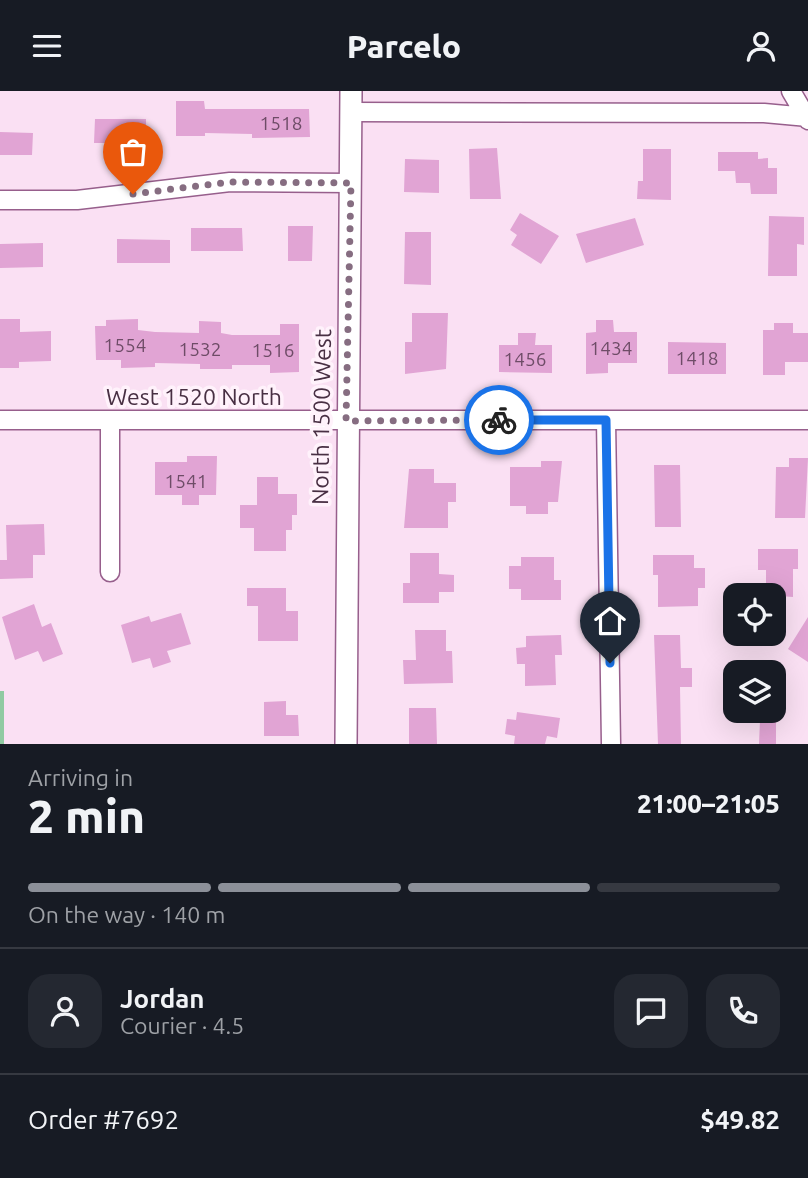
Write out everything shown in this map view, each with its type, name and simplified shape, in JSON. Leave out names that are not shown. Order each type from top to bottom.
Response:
[{"type":"street","points":[[791,91],[807,118]]},
{"type":"street","points":[[351,102],[764,113],[807,118]]},
{"type":"street","name":"North 1500 West","points":[[346,744],[346,421],[351,102]]},
{"type":"street","points":[[0,200],[77,200],[230,182],[351,183]]},
{"type":"street","name":"West 1520 North","points":[[0,420],[808,420]]},
{"type":"street","points":[[606,420],[611,744]]},
{"type":"street","points":[[110,421],[110,572]]},
{"type":"green space","points":[[0,691],[4,691],[4,744],[0,744]]},
{"type":"building","points":[[176,101],[204,101],[205,109],[309,109],[310,137],[252,138],[252,134],[205,133],[205,136],[176,136]]},
{"type":"building","points":[[95,119],[146,119],[146,143],[94,143]]},
{"type":"building","points":[[0,132],[33,133],[32,155],[0,155]]},
{"type":"building","points":[[497,148],[501,199],[470,199],[469,149]]},
{"type":"building","points":[[643,149],[671,149],[671,200],[637,199],[638,181],[643,181]]},
{"type":"building","points":[[718,152],[758,152],[758,159],[768,158],[768,168],[777,168],[777,194],[751,194],[750,183],[736,183],[735,171],[718,171]]},
{"type":"building","points":[[405,159],[439,160],[439,193],[404,192]]},
{"type":"building","points":[[520,213],[559,236],[541,264],[511,245],[517,235],[510,230]]},
{"type":"building","points":[[769,216],[804,217],[804,245],[797,244],[797,276],[768,276]]},
{"type":"building","points":[[635,218],[644,245],[586,263],[576,234]]},
{"type":"building","points":[[288,226],[313,226],[312,261],[288,261]]},
{"type":"building","points":[[191,228],[242,228],[243,251],[191,251]]},
{"type":"building","points":[[405,232],[431,232],[431,285],[404,284]]},
{"type":"building","points":[[117,239],[170,240],[170,263],[117,263]]},
{"type":"building","points":[[43,243],[43,267],[0,268],[0,244]]},
{"type":"building","points":[[412,313],[448,313],[446,369],[405,374],[405,342],[412,342]]},
{"type":"building","points":[[0,319],[20,319],[20,332],[51,331],[51,361],[19,362],[19,368],[0,368]]},
{"type":"building","points":[[138,319],[138,330],[155,332],[199,333],[199,321],[221,322],[221,333],[232,335],[280,335],[280,324],[299,324],[299,372],[270,373],[270,365],[232,365],[232,369],[200,369],[200,364],[155,363],[155,367],[121,368],[121,360],[96,360],[95,326],[106,326],[106,320]]},
{"type":"building","points":[[596,320],[613,320],[614,332],[637,332],[637,363],[608,363],[608,373],[586,374],[586,333],[596,332]]},
{"type":"building","points":[[774,323],[793,323],[793,333],[808,333],[808,362],[785,362],[785,375],[763,375],[763,330],[774,330]]},
{"type":"building","points":[[518,333],[536,333],[535,345],[552,345],[552,373],[499,372],[499,345],[518,345]]},
{"type":"building","points":[[668,342],[726,343],[726,374],[668,374]]},
{"type":"building","points":[[187,456],[217,456],[216,495],[199,495],[199,505],[182,505],[182,495],[155,495],[155,462],[187,462]]},
{"type":"building","points":[[789,458],[808,458],[805,518],[775,518],[776,467],[789,467]]},
{"type":"building","points":[[541,461],[562,461],[558,502],[548,502],[548,514],[526,514],[526,506],[510,506],[510,467],[541,467]]},
{"type":"building","points":[[654,465],[680,465],[681,527],[655,527]]},
{"type":"building","points":[[409,469],[434,469],[434,483],[456,483],[456,502],[448,502],[448,528],[404,528]]},
{"type":"building","points":[[257,477],[278,477],[278,494],[297,494],[297,515],[292,515],[292,530],[286,530],[286,551],[254,551],[254,528],[240,528],[240,505],[257,505]]},
{"type":"building","points":[[44,524],[45,555],[33,555],[33,578],[0,579],[0,560],[7,560],[6,525]]},
{"type":"building","points":[[758,549],[798,549],[798,569],[793,569],[793,597],[786,596],[786,583],[766,583],[766,570],[758,570]]},
{"type":"building","points":[[410,553],[439,553],[439,574],[454,575],[454,592],[439,592],[439,603],[403,603],[403,583],[410,583]]},
{"type":"building","points":[[653,555],[694,555],[694,568],[705,568],[705,588],[698,588],[698,606],[658,607],[658,575],[653,575]]},
{"type":"building","points":[[521,557],[554,557],[554,580],[561,580],[561,600],[521,600],[521,589],[509,589],[509,566],[521,566]]},
{"type":"building","points":[[247,588],[286,588],[286,611],[298,611],[298,641],[258,641],[258,606],[247,606]]},
{"type":"building","points":[[34,604],[42,627],[51,623],[63,654],[43,662],[38,651],[15,660],[2,617]]},
{"type":"building","points":[[181,613],[191,644],[167,651],[171,662],[153,668],[150,658],[132,663],[121,625],[149,616],[151,622]]},
{"type":"building","points":[[808,617],[808,662],[788,649]]},
{"type":"building","points":[[415,630],[446,630],[446,651],[452,651],[453,683],[404,684],[403,660],[416,660]]},
{"type":"building","points":[[561,635],[562,655],[555,655],[556,685],[525,686],[525,664],[517,664],[516,648],[526,647],[526,636]]},
{"type":"building","points":[[654,635],[680,635],[681,668],[692,668],[692,687],[680,687],[681,744],[658,744]]},
{"type":"building","points":[[286,701],[286,715],[298,715],[299,736],[264,736],[264,702]]},
{"type":"building","points":[[409,708],[436,708],[437,744],[409,744]]},
{"type":"building","points":[[517,712],[560,718],[557,738],[547,736],[545,744],[514,744],[515,736],[505,734],[507,719],[516,720]]},
{"type":"building","points":[[760,723],[776,723],[776,744],[759,744]]},
{"type":"way so far","points":[[133,194],[230,182],[351,183],[346,421],[499,420]]},
{"type":"route","points":[[499,420],[606,420],[610,663]]}]
